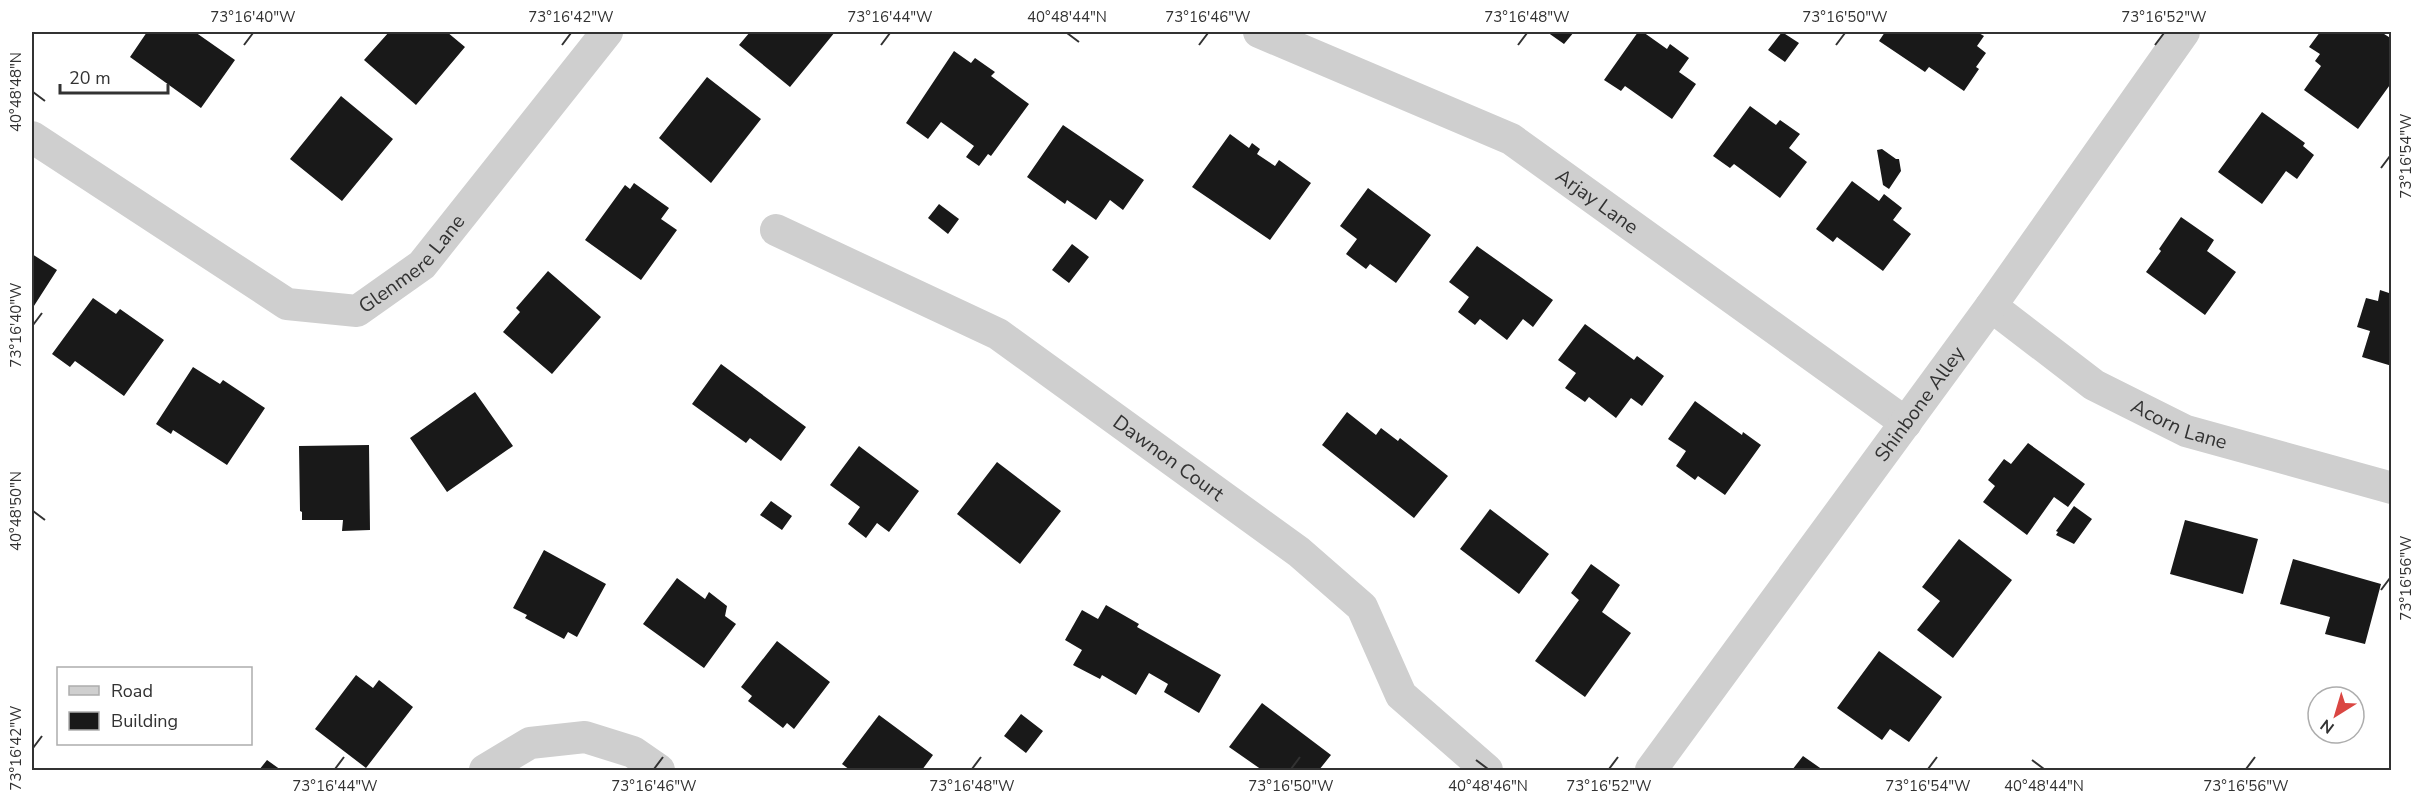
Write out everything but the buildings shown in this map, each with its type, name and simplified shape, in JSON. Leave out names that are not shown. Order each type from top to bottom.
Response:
[{"type":"street","name":"Glenmere Lane","points":[[32,137],[287,304],[357,311],[422,265],[606,32]]},
{"type":"street","name":"Arjay Lane","points":[[1259,32],[1511,139],[1906,423]]},
{"type":"street","name":"Shinbone Alley","points":[[1651,771],[1992,306],[2184,32]]},
{"type":"street","name":"Dawnon Court","points":[[776,230],[999,334],[1299,552],[1362,607],[1401,695],[1487,771]]},
{"type":"street","name":"Acorn Lane","points":[[1992,306],[2094,385],[2186,431],[2391,488]]},
{"type":"street","points":[[485,771],[530,743],[585,736],[633,752],[659,771]]}]
